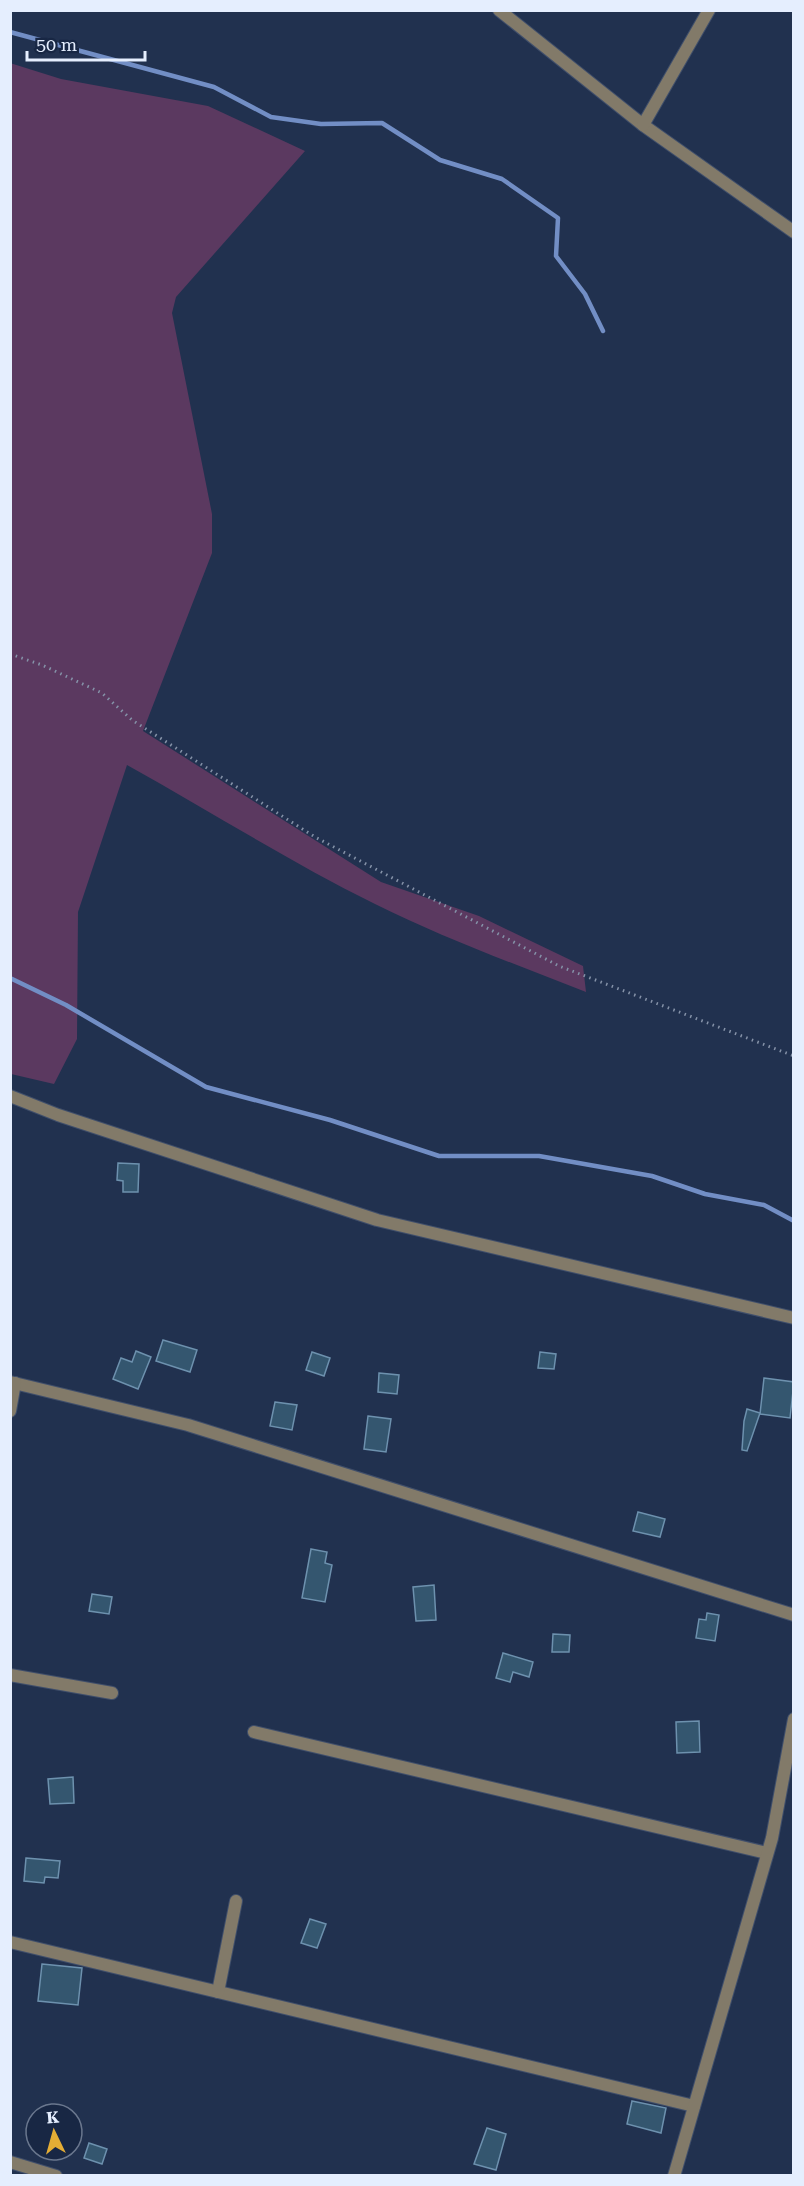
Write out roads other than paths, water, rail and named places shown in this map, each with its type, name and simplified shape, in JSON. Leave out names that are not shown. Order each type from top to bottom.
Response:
[{"type":"street","points":[[499,10],[643,125],[794,232]]},
{"type":"street","points":[[643,125],[709,10]]},
{"type":"street","points":[[10,1096],[58,1115],[376,1220],[794,1318]]},
{"type":"street","points":[[10,1411],[13,1382],[188,1425],[794,1616]]},
{"type":"street","points":[[10,1675],[112,1693]]},
{"type":"street","points":[[674,2175],[767,1853],[790,1759],[794,1719]]},
{"type":"street","points":[[254,1732],[767,1853]]},
{"type":"street","points":[[218,1992],[236,1902]]},
{"type":"street","points":[[10,1942],[694,2106]]},
{"type":"street","points":[[10,2162],[56,2175]]},
{"type":"waterway","points":[[10,32],[214,87],[271,117],[321,124],[382,123],[440,160],[502,179],[558,218],[556,256],[585,294],[603,331]]},
{"type":"waterway","points":[[10,978],[66,1005],[206,1087],[330,1120],[439,1156],[539,1156],[652,1176],[705,1194],[764,1205],[794,1221]]}]
